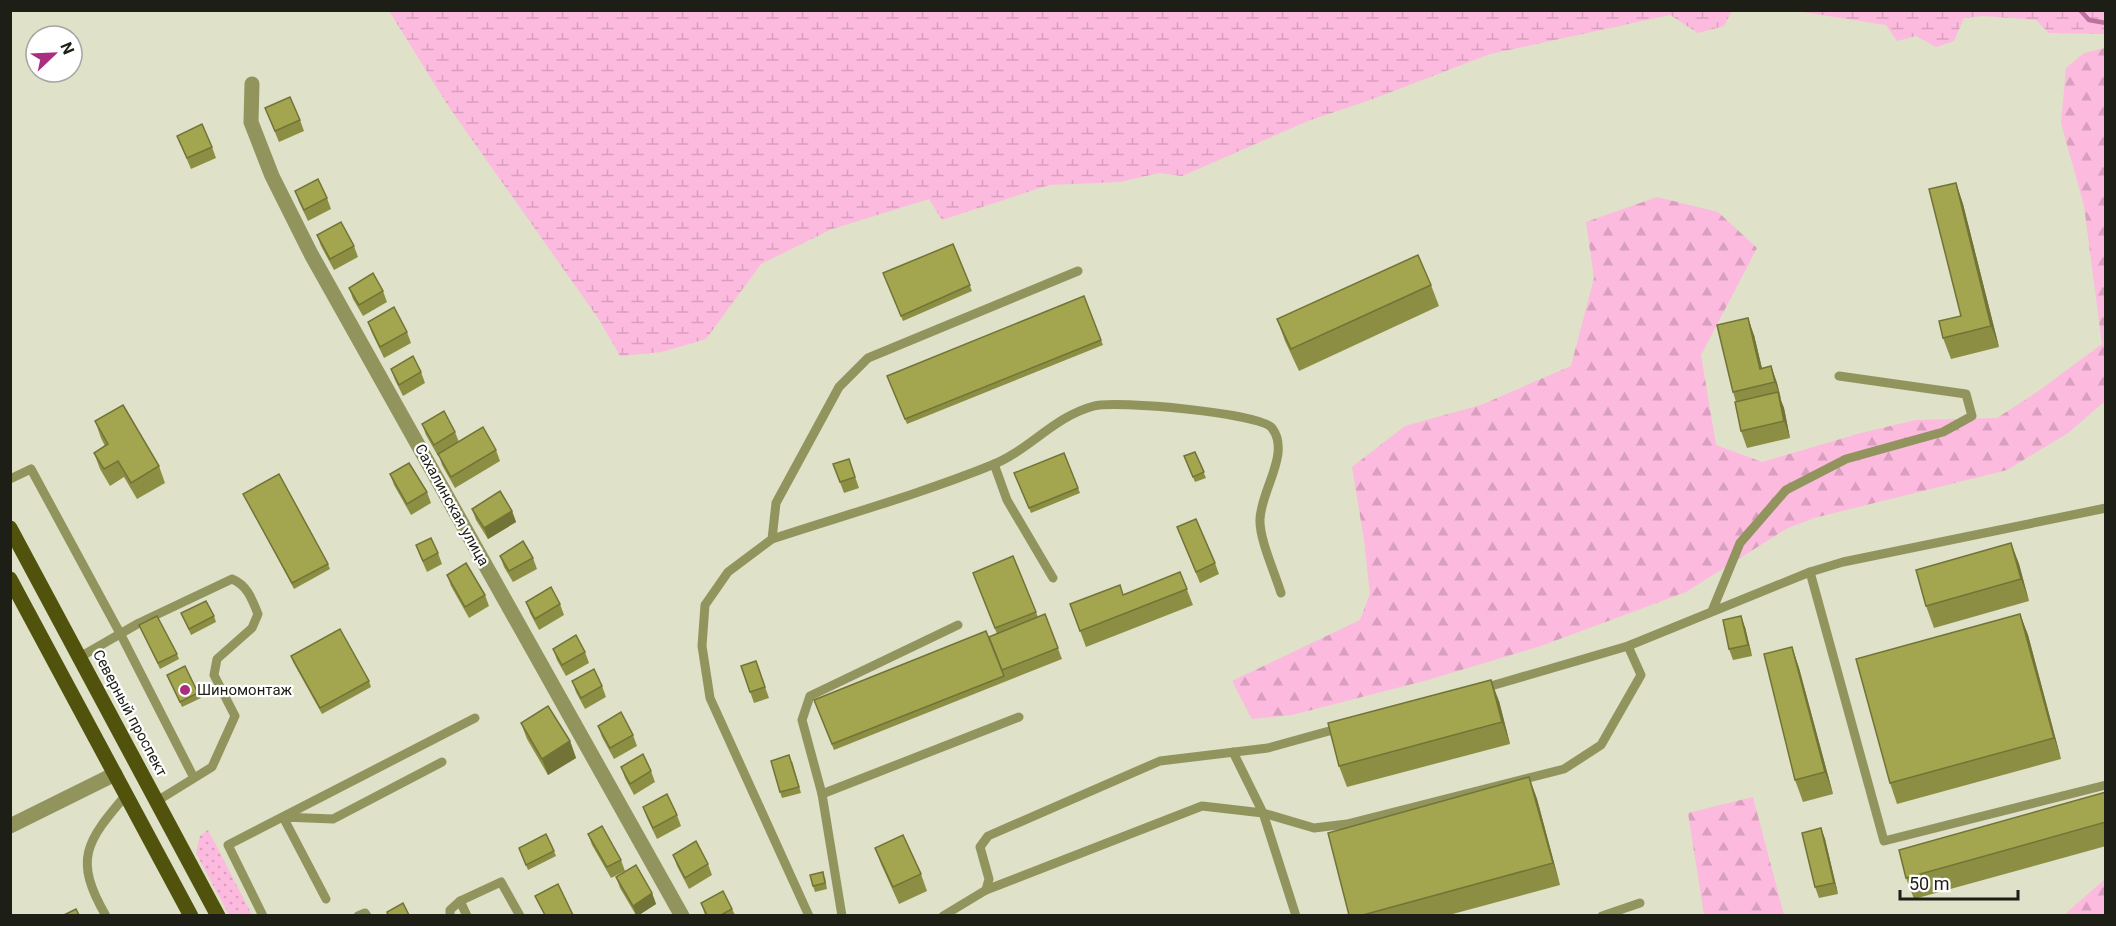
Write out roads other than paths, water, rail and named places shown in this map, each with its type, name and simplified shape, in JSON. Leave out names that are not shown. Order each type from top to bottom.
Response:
[{"type":"main road","name":"Северный проспект","points":[[10,528],[218,915]]},
{"type":"main road","points":[[10,579],[191,915]]},
{"type":"street","name":"Сахалинская улица","points":[[252,84],[250,122],[272,176],[311,254],[682,915]]},
{"type":"street","points":[[10,826],[115,774]]},
{"type":"lane","points":[[772,539],[776,503],[839,387],[868,358],[1078,272]]},
{"type":"lane","points":[[1712,612],[1740,543],[1786,490],[1846,459],[1943,432],[1972,416],[1966,394],[1839,376]]},
{"type":"lane","points":[[809,915],[710,698],[702,646],[705,605],[728,572],[772,539],[994,464],[1073,415],[1093,406],[1114,403],[1254,418],[1270,425],[1278,439],[1278,456],[1263,501],[1260,521],[1281,593]]},
{"type":"lane","points":[[994,464],[1007,500],[1053,578]]},
{"type":"lane","points":[[10,479],[31,468],[121,635],[193,776]]},
{"type":"lane","points":[[1472,691],[1628,646],[1810,572],[1843,562],[2106,508]]},
{"type":"lane","points":[[1810,572],[1884,841],[2106,785]]},
{"type":"lane","points":[[80,657],[139,623],[232,579],[241,582],[251,596],[258,614],[252,628],[217,659],[214,675],[236,716],[233,724],[212,767],[193,776],[157,801]]},
{"type":"lane","points":[[842,915],[822,794],[802,720],[810,696],[958,624]]},
{"type":"lane","points":[[943,915],[986,890],[1202,806],[1263,813],[1314,828],[1347,824],[1564,769],[1601,745],[1641,675],[1628,646]]},
{"type":"lane","points":[[822,794],[1019,717]]},
{"type":"lane","points":[[264,915],[228,846],[474,718]]},
{"type":"lane","points":[[986,890],[989,879],[980,847],[988,836],[1161,761],[1268,748],[1347,726]]},
{"type":"lane","points":[[1233,752],[1263,813],[1296,915]]},
{"type":"lane","points":[[282,817],[333,819],[442,762]]},
{"type":"lane","points":[[106,915],[87,877],[86,857],[109,815],[126,795]]},
{"type":"lane","points":[[282,817],[326,899]]},
{"type":"lane","points":[[450,915],[450,910],[460,901],[501,882],[520,915]]},
{"type":"lane","points":[[460,901],[467,915]]},
{"type":"lane","points":[[1602,915],[1640,903]]},
{"type":"lane","points":[[358,915],[365,913],[367,915]]},
{"type":"waterway","points":[[2080,10],[2089,20],[2106,23]]},
{"type":"place","name":"Шиномонтаж","points":[[185,690]]}]
